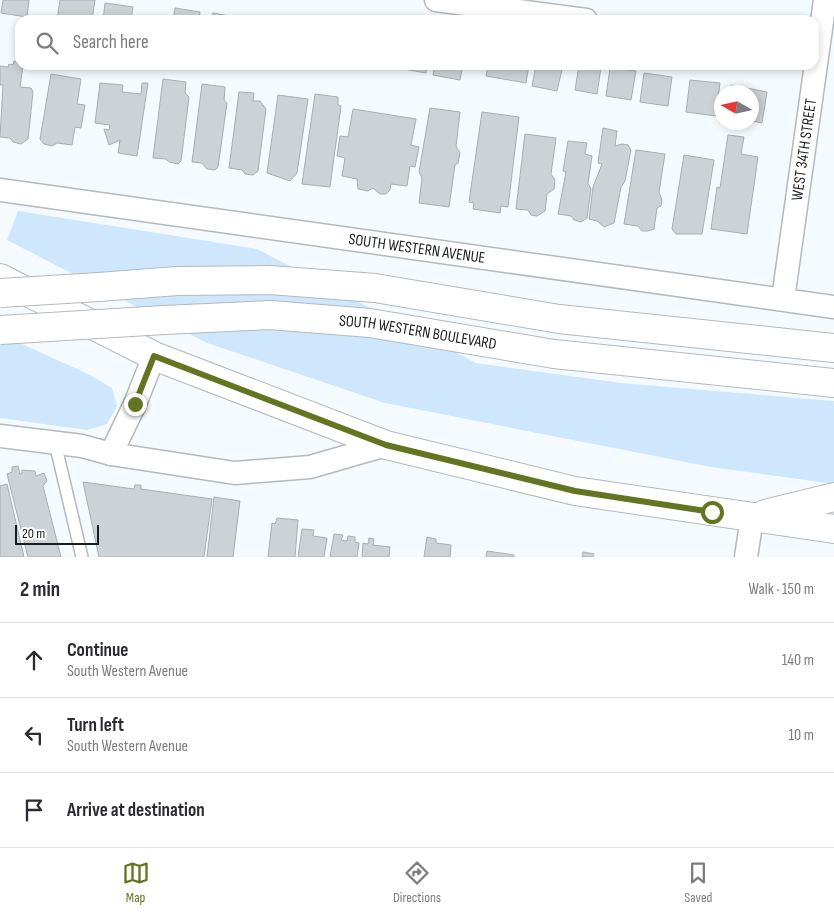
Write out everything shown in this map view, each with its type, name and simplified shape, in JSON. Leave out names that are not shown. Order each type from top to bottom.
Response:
[{"type":"street","points":[[436,0],[548,15]]},
{"type":"street","name":"WEST 34TH STREET","points":[[783,299],[822,52],[825,0]]},
{"type":"street","name":"SOUTH WESTERN AVENUE","points":[[0,190],[783,299],[834,308]]},
{"type":"street","points":[[0,278],[154,356],[386,445],[575,491],[834,529]]},
{"type":"street","name":"SOUTH WESTERN BOULEVARD","points":[[0,293],[177,282],[270,280],[374,288],[559,319],[834,348]]},
{"type":"street","name":"SOUTH WESTERN BOULEVARD","points":[[0,330],[270,315],[370,323],[554,354],[834,383]]},
{"type":"street","points":[[111,454],[135,404],[154,356]]},
{"type":"street","points":[[0,436],[82,446],[111,454],[235,473],[310,467],[386,445]]},
{"type":"street","points":[[752,518],[834,497]]},
{"type":"street","points":[[746,557],[752,518]]},
{"type":"lane","points":[[56,443],[82,557]]},
{"type":"shaded area","points":[[18,211],[257,249],[476,363],[621,383],[834,401],[834,484],[711,467],[385,403],[207,343],[7,240]]},
{"type":"shaded area","points":[[0,334],[88,374],[112,388],[117,406],[107,424],[87,430],[0,418]]},
{"type":"building","points":[[3,0],[29,0],[27,15],[1,13]]},
{"type":"building","points":[[60,0],[95,0],[93,15],[58,15]]},
{"type":"building","points":[[105,3],[133,7],[132,15],[104,15]]},
{"type":"building","points":[[175,8],[200,12],[200,15],[174,15]]},
{"type":"building","points":[[14,61],[15,70],[22,70],[20,87],[31,88],[33,92],[28,139],[21,144],[13,142],[10,138],[0,137],[3,85],[0,85],[0,66],[8,67],[9,64],[13,65]]},
{"type":"building","points":[[409,70],[426,70],[426,73]]},
{"type":"building","points":[[434,70],[462,70],[460,80],[433,75]]},
{"type":"building","points":[[487,70],[528,70],[526,83],[486,76]]},
{"type":"building","points":[[535,70],[562,70],[557,91],[532,86]]},
{"type":"building","points":[[578,70],[601,70],[597,94],[575,90]]},
{"type":"building","points":[[610,70],[636,71],[631,100],[606,96]]},
{"type":"building","points":[[644,73],[672,77],[668,106],[640,102]]},
{"type":"building","points":[[51,74],[81,79],[77,104],[85,105],[81,128],[75,127],[72,145],[57,143],[52,146],[44,144],[40,139]]},
{"type":"building","points":[[163,79],[186,82],[185,93],[189,97],[181,161],[178,164],[169,162],[166,159],[153,158]]},
{"type":"building","points":[[690,80],[720,83],[720,85],[714,85],[714,116],[686,112]]},
{"type":"building","points":[[100,83],[123,85],[122,92],[141,94],[142,83],[148,83],[137,156],[118,153],[120,140],[109,145],[104,129],[109,130],[110,125],[95,123]]},
{"type":"building","points":[[202,84],[225,87],[224,100],[227,103],[218,167],[215,170],[207,169],[202,163],[192,162]]},
{"type":"building","points":[[759,90],[767,92],[762,123],[759,122]]},
{"type":"building","points":[[239,92],[254,93],[253,101],[260,101],[266,109],[258,171],[253,175],[245,174],[242,170],[229,168]]},
{"type":"building","points":[[315,94],[338,97],[338,105],[341,106],[330,187],[302,184]]},
{"type":"building","points":[[278,95],[308,99],[297,173],[290,181],[267,173]]},
{"type":"building","points":[[430,108],[460,112],[456,146],[460,153],[458,163],[455,165],[449,207],[419,203],[422,178],[419,172]]},
{"type":"building","points":[[353,109],[416,119],[411,145],[419,147],[415,167],[410,166],[407,186],[391,184],[390,190],[386,194],[380,194],[373,188],[368,191],[358,189],[357,179],[342,176],[345,158],[337,156],[340,136],[348,137]]},
{"type":"building","points":[[482,112],[519,117],[508,207],[501,206],[500,213],[473,209],[474,203],[469,202]]},
{"type":"building","points":[[603,128],[617,131],[615,146],[628,145],[631,150],[614,223],[604,227],[597,221],[589,219],[593,187],[602,164],[598,163]]},
{"type":"building","points":[[525,134],[556,138],[551,174],[555,180],[554,189],[547,194],[545,211],[537,216],[531,215],[528,210],[516,209]]},
{"type":"building","points":[[728,135],[744,137],[741,154],[758,157],[747,234],[711,229],[717,187],[720,188]]},
{"type":"building","points":[[568,141],[587,143],[585,154],[592,156],[588,183],[591,189],[587,218],[581,222],[574,220],[571,216],[558,214],[566,172],[563,171]]},
{"type":"building","points":[[636,150],[665,154],[659,192],[662,200],[661,206],[657,208],[654,229],[648,231],[642,231],[638,226],[624,224]]},
{"type":"building","points":[[684,155],[714,160],[702,234],[676,234],[672,229]]},
{"type":"building","points":[[18,466],[20,474],[22,470],[35,471],[36,476],[44,473],[47,481],[43,486],[61,557],[28,557],[7,474],[12,472],[12,467]]},
{"type":"building","points":[[83,482],[134,489],[135,485],[141,485],[141,489],[212,499],[204,557],[99,557]]},
{"type":"building","points":[[7,484],[24,557],[0,557],[0,486]]},
{"type":"building","points":[[214,497],[240,501],[233,557],[207,557]]},
{"type":"building","points":[[277,518],[298,520],[295,557],[268,557],[272,523],[275,524]]},
{"type":"building","points":[[302,529],[314,530],[313,536],[327,538],[324,557],[298,557]]},
{"type":"building","points":[[334,534],[343,535],[341,540],[347,541],[348,536],[355,537],[355,542],[359,543],[357,557],[330,557]]},
{"type":"building","points":[[427,537],[436,539],[436,543],[451,545],[450,557],[424,557]]},
{"type":"building","points":[[369,538],[374,539],[373,545],[390,547],[389,557],[362,557],[363,543],[368,544]]},
{"type":"building","points":[[487,551],[514,555],[514,557],[486,557]]},
{"type":"building","points":[[583,552],[594,554],[593,557],[582,557]]},
{"type":"route","points":[[135,404],[154,356],[386,445],[474,468],[575,491],[712,512]]}]
